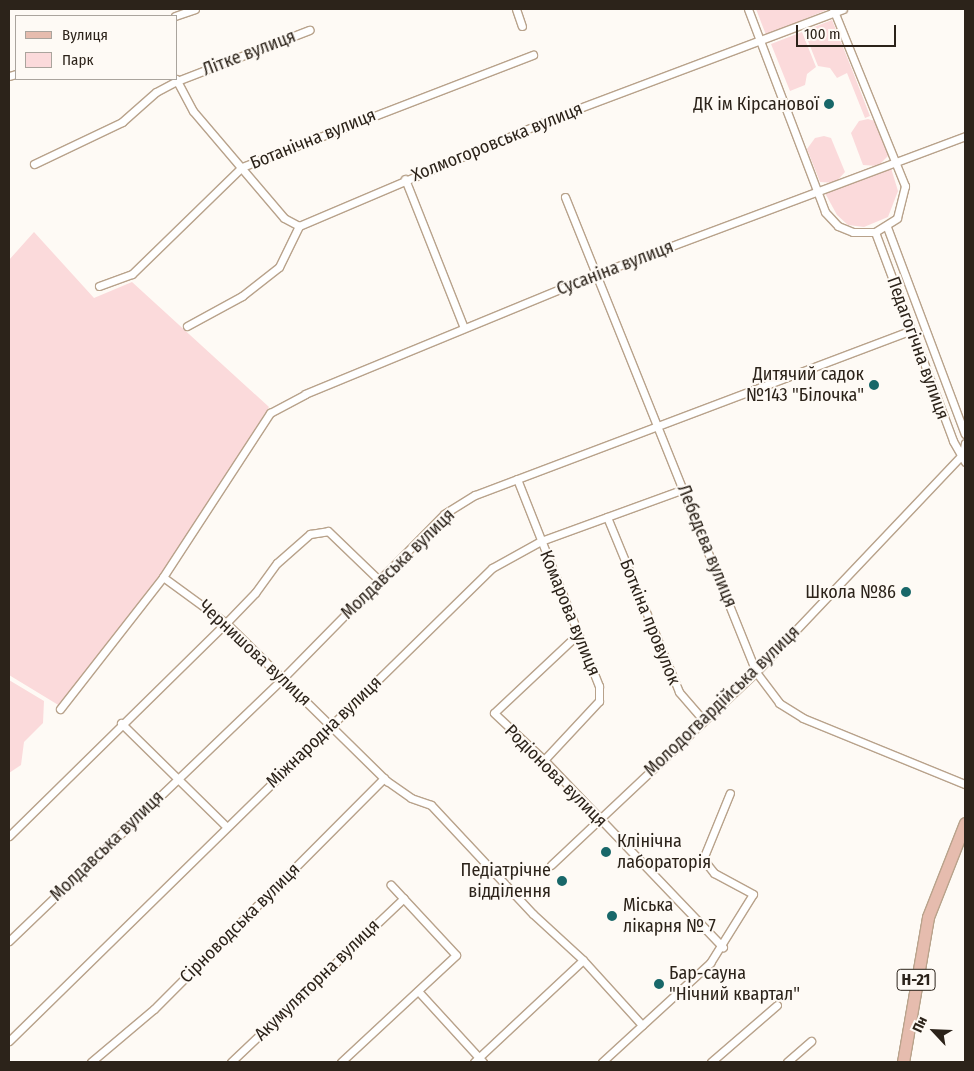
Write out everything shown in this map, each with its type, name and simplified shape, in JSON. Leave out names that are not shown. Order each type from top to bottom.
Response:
[{"type":"main road","name":"Н-21","points":[[903,1062],[928,917],[965,823]]},
{"type":"street","points":[[178,15],[195,9]]},
{"type":"street","points":[[516,9],[522,26]]},
{"type":"street","points":[[748,9],[825,212],[838,226],[852,232],[875,232],[886,227],[896,218],[903,201],[905,186],[897,162],[834,10]]},
{"type":"street","name":"Холмогоровська вулиця","points":[[299,226],[405,179],[561,115],[760,41],[834,10],[843,9]]},
{"type":"street","name":"Літке вулиця","points":[[178,79],[309,30]]},
{"type":"street","name":"Ботанічна вулиця","points":[[99,286],[132,274],[242,167],[533,56]]},
{"type":"street","points":[[176,80],[193,111],[284,218],[299,226],[279,267],[242,296],[187,326]]},
{"type":"street","name":"Літке вулиця","points":[[34,164],[122,122],[156,92],[176,80]]},
{"type":"street","name":"Сусаніна вулиця","points":[[163,578],[270,413],[305,394],[594,275],[965,136]]},
{"type":"street","points":[[405,179],[464,328]]},
{"type":"street","name":"Лебедєва вулиця","points":[[565,197],[594,275],[659,426],[756,672],[779,703],[803,718],[965,784]]},
{"type":"street","name":"Педагогічна вулиця","points":[[886,227],[965,434]]},
{"type":"street","name":"Педагогічна вулиця","points":[[875,232],[953,440],[963,454],[965,462]]},
{"type":"street","name":"Молдавська вулиця","points":[[9,941],[284,677],[444,514],[475,496],[517,479],[912,330]]},
{"type":"street","points":[[963,454],[965,443]]},
{"type":"street","name":"Молодогвардійська вулиця","points":[[551,865],[756,672],[963,454]]},
{"type":"street","name":"Комарова вулиця","points":[[517,479],[599,686],[599,701],[544,760]]},
{"type":"street","name":"Міжнародна вулиця","points":[[9,1042],[492,568],[541,541],[684,489]]},
{"type":"street","name":"Боткіна провулок","points":[[607,517],[679,692],[704,721]]},
{"type":"street","points":[[9,836],[121,723],[255,593],[283,557],[310,534],[328,531],[379,580]]},
{"type":"street","points":[[60,709],[163,578]]},
{"type":"street","name":"Чернишова вулиця","points":[[163,578],[226,622],[332,724],[384,778],[411,798],[431,805],[533,914],[583,960],[642,1026]]},
{"type":"street","name":"Родіонова вулиця","points":[[578,634],[494,713],[544,760],[599,820],[723,947]]},
{"type":"street","points":[[121,723],[227,827]]},
{"type":"street","name":"Сірноводська вулиця","points":[[91,1062],[154,1009],[384,778]]},
{"type":"street","points":[[602,1062],[710,963],[723,947],[737,915],[753,894],[714,873],[703,860],[730,793]]},
{"type":"street","points":[[341,1062],[456,956],[391,885]]},
{"type":"street","name":"Акумуляторна вулиця","points":[[231,1062],[404,898]]},
{"type":"street","points":[[418,991],[478,1061],[583,960]]},
{"type":"street","points":[[712,1062],[777,1005]]},
{"type":"street","points":[[787,1062],[811,1041]]},
{"type":"green space","points":[[756,9],[829,9],[766,35]]},
{"type":"green space","points":[[832,20],[870,116],[865,118],[847,73],[837,78],[830,68],[818,66],[804,31]]},
{"type":"green space","points":[[802,32],[816,67],[807,74],[805,85],[790,91],[771,44]]},
{"type":"green space","points":[[868,119],[875,121],[889,155],[878,166],[863,165],[851,133],[859,121]]},
{"type":"green space","points":[[824,136],[831,138],[845,172],[835,183],[820,182],[807,149],[815,138]]},
{"type":"green space","points":[[891,168],[898,191],[888,217],[864,227],[848,225],[837,215],[825,193]]},
{"type":"green space","points":[[34,232],[94,298],[132,282],[269,407],[165,570],[60,706],[9,675],[9,260]]},
{"type":"green space","points":[[9,680],[44,701],[43,723],[24,742],[21,765],[9,773]]},
{"type":"place","name":"ДК ім Кірсанової","points":[[829,104]]},
{"type":"place","name":"Дитячий садок №143 \"Білочка\"","points":[[874,385]]},
{"type":"place","name":"Школа №86","points":[[906,592]]},
{"type":"place","name":"Клінічна лабораторія","points":[[606,852]]},
{"type":"place","name":"Педіатрічне відділення","points":[[562,881]]},
{"type":"place","name":"Міська лікарня № 7","points":[[612,916]]},
{"type":"place","name":"Бар-сауна \"Нічний квартал\"","points":[[659,984]]}]
